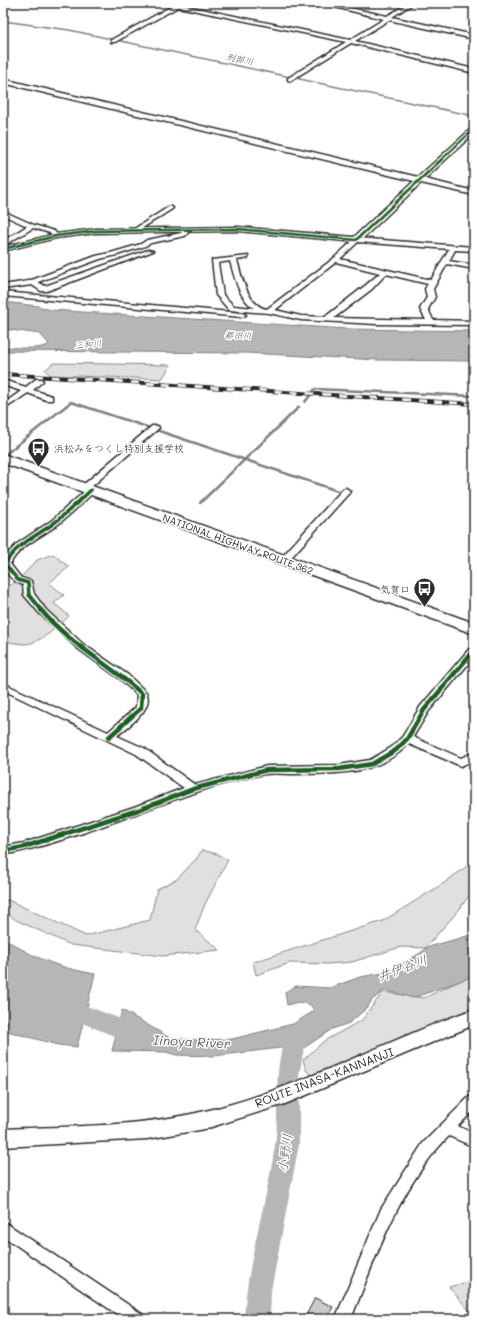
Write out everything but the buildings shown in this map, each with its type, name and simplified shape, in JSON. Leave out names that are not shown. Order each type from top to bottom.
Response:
[{"type":"highway","name":"NATIONAL HIGHWAY ROUTE 362","points":[[3,458],[474,629]]},
{"type":"main road","name":"ROUTE INASA-KANNANJI","points":[[3,1138],[147,1130],[205,1120],[278,1098],[312,1085],[474,1017]]},
{"type":"street","points":[[164,3],[179,4],[474,71]]},
{"type":"street","points":[[320,3],[474,36]]},
{"type":"street","points":[[290,79],[412,3]]},
{"type":"street","points":[[113,41],[179,4]]},
{"type":"street","points":[[3,81],[474,193]]},
{"type":"street","points":[[266,310],[335,260],[474,129]]},
{"type":"street","points":[[134,231],[170,208]]},
{"type":"street","points":[[3,213],[32,226],[52,232],[56,236]]},
{"type":"street","points":[[3,244],[32,226]]},
{"type":"street","points":[[3,249],[56,236],[96,231],[238,229],[474,249]]},
{"type":"street","points":[[3,287],[32,282],[98,257],[143,245],[149,241],[183,235],[187,230]]},
{"type":"street","points":[[430,322],[424,308],[431,297],[429,290],[453,248]]},
{"type":"street","points":[[126,250],[134,256]]},
{"type":"street","points":[[32,282],[44,289],[150,251]]},
{"type":"street","points":[[246,257],[214,261],[220,295],[232,308],[266,310],[301,318]]},
{"type":"street","points":[[232,259],[242,291],[251,303],[266,310]]},
{"type":"street","points":[[335,260],[383,273],[433,283]]},
{"type":"street","points":[[445,262],[474,267]]},
{"type":"street","points":[[327,319],[358,296],[383,273]]},
{"type":"street","points":[[3,294],[166,310],[376,322],[474,323]]},
{"type":"street","points":[[3,408],[39,381]]},
{"type":"street","points":[[3,382],[49,398]]},
{"type":"street","points":[[109,737],[141,708],[142,694],[124,677],[80,646],[43,612],[29,595],[28,583],[18,580],[5,564],[7,559],[22,545],[53,523],[155,428]]},
{"type":"street","points":[[284,560],[346,491]]},
{"type":"street","points":[[3,851],[24,847],[138,810],[193,789],[267,770],[339,769],[372,764],[396,750],[407,738],[424,710],[474,650]]},
{"type":"street","points":[[3,686],[140,751],[193,789]]},
{"type":"street","points":[[407,738],[461,762],[474,756]]},
{"type":"street","points":[[343,1319],[386,1214],[428,1147],[474,1101]]},
{"type":"street","points":[[447,1128],[474,1141]]},
{"type":"street","points":[[3,1228],[132,1315]]},
{"type":"shaded area","points":[[53,363],[171,365],[162,379],[50,375],[45,370]]},
{"type":"shaded area","points":[[53,554],[69,567],[49,583],[64,595],[54,603],[69,616],[37,641],[23,644],[3,641],[3,592],[20,578],[37,560]]},
{"type":"shaded area","points":[[202,850],[217,854],[228,860],[205,904],[195,930],[220,950],[163,956],[71,945],[16,920],[3,911],[3,901],[8,900],[86,936],[150,920],[157,889],[177,879],[197,858]]},
{"type":"shaded area","points":[[474,861],[474,892],[468,897],[459,910],[425,948],[401,947],[352,962],[328,964],[290,963],[256,975],[253,962],[383,921],[444,883]]},
{"type":"shaded area","points":[[474,974],[474,1008],[311,1075],[306,1070],[303,1060],[324,1041],[362,1020],[383,992],[424,998]]},
{"type":"shaded area","points":[[474,1280],[474,1316],[449,1287]]},
{"type":"water","points":[[3,302],[38,306],[51,310],[348,329],[474,331],[474,361],[379,360],[246,353],[3,351],[3,347],[34,348],[49,344],[40,334],[3,329]]},
{"type":"water","name":"井伊谷川","points":[[474,934],[474,976],[413,998],[385,990],[372,1000],[367,1008],[349,1023],[332,1029],[298,1052],[288,1047],[214,1056],[176,1055],[166,1052],[112,1051],[122,1010],[170,1038],[198,1040],[232,1039],[293,1024],[314,1011],[311,1005],[298,1002],[287,1005],[285,992],[296,986],[330,988],[360,977],[389,972],[425,950],[425,948]]},
{"type":"water","points":[[3,938],[26,952],[47,961],[95,974],[77,1047],[58,1045],[3,1030]]},
{"type":"waterway","name":"刑部川","points":[[3,21],[69,30],[474,116]]},
{"type":"waterway","points":[[305,402],[315,389],[474,396]]},
{"type":"waterway","points":[[7,453],[71,402],[150,428]]},
{"type":"waterway","points":[[245,460],[299,407]]},
{"type":"waterway","points":[[156,430],[245,460]]},
{"type":"waterway","points":[[200,503],[245,460]]},
{"type":"waterway","points":[[245,460],[341,492]]},
{"type":"waterway","name":"Iinoya River","points":[[63,1006],[139,1036]]},
{"type":"waterway","name":"小野川","points":[[257,1319],[258,1291],[287,1144],[288,1075],[294,1044],[306,1032]]},
{"type":"railway","points":[[3,374],[474,404]]},
{"type":"cycle path","points":[[3,249],[56,236],[96,231],[238,229],[356,240],[474,129]]},
{"type":"cycle path","points":[[91,490],[54,523],[14,551],[5,564],[18,580],[28,583],[29,595],[43,612],[80,646],[124,677],[142,694],[141,708],[109,737]]},
{"type":"cycle path","points":[[3,851],[24,847],[138,810],[193,789],[267,770],[339,769],[372,764],[396,750],[407,739],[424,710],[474,650]]},
{"type":"place","name":"浜松みをつくし特別支援学校","points":[[39,468]]},
{"type":"place","name":"気賀口","points":[[425,608]]},
{"type":"water label","name":"都田川","points":[[238,335]]},
{"type":"water label","name":"三和川","points":[[88,344]]}]
